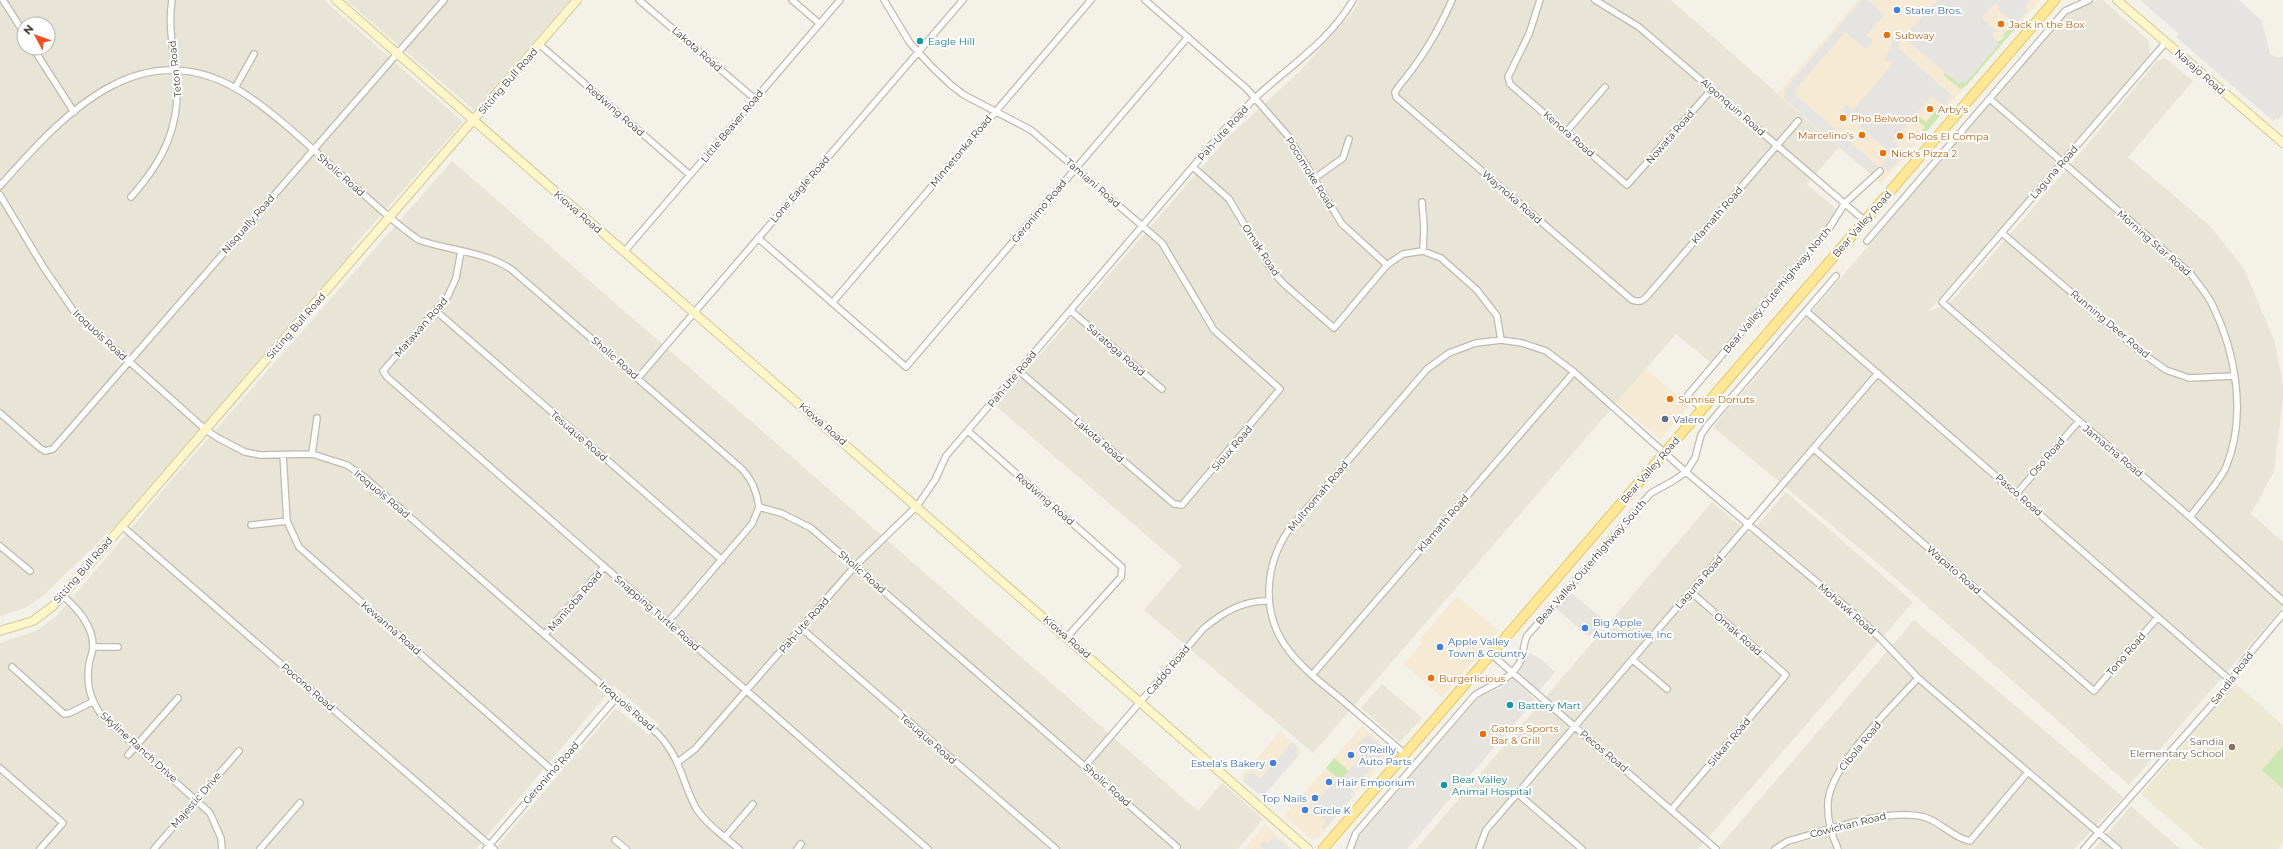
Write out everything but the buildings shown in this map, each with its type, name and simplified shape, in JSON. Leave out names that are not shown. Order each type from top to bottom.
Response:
[{"type":"main road","name":"Bear Valley Road","points":[[1323,849],[2055,0]]},
{"type":"street","points":[[3,0],[16,20]]},
{"type":"street","name":"Teton Road","points":[[131,197],[149,178],[170,141],[178,103],[176,68],[170,26],[172,0]]},
{"type":"street","name":"Kiowa Road","points":[[336,0],[473,121],[695,312],[1142,702],[1308,849]]},
{"type":"street","name":"Nisqually Road","points":[[0,413],[40,448],[45,451],[53,449],[444,0]]},
{"type":"street","name":"Sitting Bull Road","points":[[0,631],[33,621],[46,612],[62,595],[577,0]]},
{"type":"street","name":"Lakota Road","points":[[639,0],[755,99]]},
{"type":"street","points":[[792,0],[820,24]]},
{"type":"street","name":"Little Beaver Road","points":[[624,252],[840,0]]},
{"type":"street","name":"Tamiani Road","points":[[884,0],[896,22],[918,53],[951,85],[995,112],[1032,130],[1162,243],[1214,330],[1280,389]]},
{"type":"street","name":"Lone Eagle Road","points":[[638,378],[963,0]]},
{"type":"street","name":"Minnetonka Road","points":[[832,303],[1091,0]]},
{"type":"street","name":"Pocomoke Road","points":[[1145,0],[1247,89],[1288,136],[1342,224],[1387,265]]},
{"type":"street","name":"Pah-Ute Road","points":[[678,762],[695,749],[856,566],[917,506],[935,480],[946,456],[1193,167],[1255,99],[1299,62],[1327,34],[1353,0]]},
{"type":"street","name":"Waynoka Road","points":[[1452,0],[1440,27],[1426,52],[1395,92],[1396,97],[1632,300]]},
{"type":"street","name":"Kenora Road","points":[[1540,0],[1529,34],[1508,77],[1510,84],[1627,185]]},
{"type":"street","name":"Algonquin Road","points":[[1595,0],[1639,26],[1865,220]]},
{"type":"street","points":[[1867,241],[2065,11],[2088,0]]},
{"type":"street","name":"Navajo Road","points":[[2117,0],[2283,143]]},
{"type":"street","name":"Geronimo Road","points":[[832,303],[906,367],[1188,37]]},
{"type":"street","name":"Laguna Road","points":[[1942,302],[2166,42]]},
{"type":"street","name":"Redwing Road","points":[[539,44],[690,175]]},
{"type":"street","points":[[235,88],[254,54]]},
{"type":"street","points":[[38,56],[74,112]]},
{"type":"street","name":"Sholic Road","points":[[0,186],[40,143],[74,112],[117,83],[131,76],[176,68],[200,73],[235,88],[259,104],[390,217],[419,240],[438,247],[497,259],[512,269],[743,470],[751,479],[757,493],[759,507],[781,513],[811,528],[1177,848]]},
{"type":"street","points":[[1567,132],[1605,87]]},
{"type":"street","name":"Nowata Road","points":[[1627,185],[1712,89]]},
{"type":"street","name":"Morning Star Road","points":[[1990,99],[2191,274],[2212,304],[2227,345],[2234,376],[2238,402],[2237,421],[2226,468],[2190,517]]},
{"type":"street","name":"Klamath Road","points":[[1632,300],[1638,302],[1644,300],[1798,121]]},
{"type":"street","points":[[1315,178],[1342,158],[1349,140]]},
{"type":"street","name":"Omak Road","points":[[1193,167],[1229,199],[1272,271],[1285,285],[1334,328],[1387,265]]},
{"type":"street","name":"Bear Valley Outerhighway North","points":[[1703,409],[1687,396],[1828,230],[1845,203],[1880,171]]},
{"type":"street","name":"Iroquois Road","points":[[0,195],[44,268],[72,309],[90,329],[206,430],[224,442],[244,452],[260,455],[312,454],[347,465],[363,476],[658,734],[671,748],[697,809],[739,849]]},
{"type":"street","points":[[1422,202],[1424,227],[1423,251]]},
{"type":"street","name":"Running Deer Road","points":[[2002,233],[2142,353],[2166,370],[2189,378],[2234,376]]},
{"type":"street","points":[[758,238],[832,303]]},
{"type":"street","name":"Matawan Road","points":[[387,377],[384,371],[448,296],[456,278],[461,251]]},
{"type":"street","points":[[1387,265],[1403,254],[1423,251],[1441,258],[1477,290],[1497,316],[1501,340]]},
{"type":"street","name":"Bear Valley Outerhighway South","points":[[1350,849],[1356,833],[1475,695],[1498,684],[1512,671],[1522,658],[1523,647],[1527,636],[1651,492],[1673,481],[1686,472],[1695,458],[1701,435],[1707,426],[1836,276]]},
{"type":"street","name":"Jamacha Road","points":[[1942,302],[2078,422],[2190,517],[2283,601]]},
{"type":"street","name":"Tesuque Road","points":[[436,311],[722,560]]},
{"type":"street","name":"Saratoga Road","points":[[1071,311],[1162,389]]},
{"type":"street","name":"Pasco Road","points":[[1806,311],[2230,680]]},
{"type":"street","name":"Multnomah Road","points":[[1405,754],[1312,675],[1290,652],[1276,628],[1268,601],[1271,569],[1281,542],[1301,514],[1427,369],[1449,353],[1463,347],[1501,340],[1522,343],[1546,351],[1574,372]]},
{"type":"street","name":"Lakota Road","points":[[1019,371],[1168,500],[1174,504],[1182,505]]},
{"type":"street","name":"Klamath Road","points":[[1312,675],[1574,372]]},
{"type":"street","name":"Mohawk Road","points":[[1574,372],[1666,452],[1686,472],[1880,638],[1918,678],[2118,849]]},
{"type":"street","name":"Laguna Road","points":[[1479,849],[1486,830],[1878,373]]},
{"type":"street","name":"Snapping Turtle Road","points":[[387,377],[928,849]]},
{"type":"street","name":"Sioux Road","points":[[1182,505],[1280,389]]},
{"type":"street","points":[[312,454],[317,418]]},
{"type":"street","name":"Oso Road","points":[[2016,493],[2078,422]]},
{"type":"street","name":"Redwing Road","points":[[968,431],[1122,567],[1121,577],[1067,637]]},
{"type":"street","name":"Wapato Road","points":[[1814,449],[2094,691]]},
{"type":"street","name":"Kewanna Road","points":[[283,455],[288,521],[299,547],[553,771]]},
{"type":"street","points":[[668,622],[752,524],[759,507]]},
{"type":"street","points":[[250,525],[288,521]]},
{"type":"street","name":"Pocono Road","points":[[122,526],[488,847],[494,849]]},
{"type":"street","points":[[0,546],[30,571]]},
{"type":"street","name":"Manitoba Road","points":[[545,634],[604,567]]},
{"type":"street","name":"Omak Road","points":[[1691,592],[1786,675]]},
{"type":"street","points":[[62,595],[82,617],[91,632],[94,647],[118,647]]},
{"type":"street","name":"Caddo Road","points":[[1085,766],[1142,702],[1203,629],[1216,618],[1235,607],[1258,600],[1268,601]]},
{"type":"street","name":"Sandia Road","points":[[2084,849],[2225,690],[2230,680],[2246,658],[2283,614]]},
{"type":"street","name":"Tono Road","points":[[2094,691],[2158,617]]},
{"type":"street","name":"Tesuque Road","points":[[802,628],[1056,849]]},
{"type":"street","name":"Skyline Ranch Drive","points":[[94,647],[89,663],[88,684],[92,702],[102,716],[197,799],[210,813],[221,838],[222,849]]},
{"type":"street","name":"Pecos Road","points":[[1491,654],[1672,809],[1716,849]]},
{"type":"street","points":[[1633,660],[1667,689]]},
{"type":"street","points":[[12,667],[64,714],[70,713],[92,702]]},
{"type":"street","name":"Sitkan Road","points":[[1672,809],[1786,675]]},
{"type":"street","name":"Cibola Road","points":[[1838,849],[1830,829],[1828,801],[1837,774],[1852,753],[1918,678]]},
{"type":"street","name":"Geronimo Road","points":[[488,847],[617,697]]},
{"type":"street","points":[[128,755],[178,698]]},
{"type":"street","name":"Majestic Drive","points":[[154,849],[239,751]]},
{"type":"street","points":[[0,768],[63,823],[40,849]]},
{"type":"street","name":"Cowichan Road","points":[[1776,849],[1788,841],[1890,814],[1923,817],[1939,823],[1961,840],[1970,841],[2028,772]]},
{"type":"street","points":[[1517,794],[1582,849]]},
{"type":"street","points":[[260,849],[300,803]]},
{"type":"street","points":[[725,837],[753,804]]},
{"type":"street","points":[[615,840],[626,849]]},
{"type":"shaded area","points":[[0,0],[324,0],[463,122],[351,249],[353,251],[118,523],[43,596],[25,608],[0,616]]},
{"type":"shaded area","points":[[346,0],[570,0],[474,110]]},
{"type":"shaded area","points":[[1359,0],[1671,0],[1839,147],[1807,184],[1836,209],[1823,232],[1710,362],[1676,334],[1313,753],[1144,610],[1182,566],[996,406],[1227,138],[1301,70],[1353,12]]},
{"type":"shaded area","points":[[1858,0],[2040,0],[1881,184],[1777,94]]},
{"type":"shaded area","points":[[1861,0],[1868,0],[1884,15],[1867,35],[1873,41],[1866,49],[1845,32],[1796,89],[1796,95],[1878,166],[1871,174],[1783,98],[1786,95],[1783,92]]},
{"type":"shaded area","points":[[1937,0],[2027,0],[2029,2],[2025,7],[2028,10],[2018,21],[2015,19],[2012,22],[1998,9],[2000,7],[1995,3],[1983,16],[1983,19],[1996,31],[1992,35],[1999,44],[1965,83],[1962,81],[1959,84],[1907,40],[1906,36],[1911,28]]},
{"type":"shaded area","points":[[2097,0],[2103,0],[2149,41],[2150,56],[1928,312],[1951,302],[2072,163],[2157,61],[2165,58],[2193,81],[2128,157],[2210,226],[2244,269],[2274,340],[2283,384],[2283,397],[2274,471],[2251,514],[2283,542],[2283,607],[2129,785],[2037,702],[1888,572],[1713,427],[2067,14]]},
{"type":"shaded area","points":[[2140,0],[2239,0],[2262,21],[2270,54],[2278,58],[2283,56],[2283,114],[2278,120],[2276,118],[2273,121],[2176,37],[2179,34]]},
{"type":"shaded area","points":[[1896,30],[1904,32],[1898,48],[1938,83],[1935,86],[1939,84],[1952,96],[1944,106],[1932,96],[1893,141],[1898,145],[1894,149],[1899,153],[1897,156],[1900,158],[1889,171],[1881,166],[1891,153],[1841,110],[1846,104],[1853,110],[1888,69],[1892,63],[1885,60]]},
{"type":"shaded area","points":[[452,161],[1198,811],[1222,783],[1263,819],[1238,849],[495,849],[616,708],[649,735],[659,724],[614,686],[476,849],[0,849],[0,643],[36,631],[57,616],[176,475]]},
{"type":"shaded area","points":[[1646,369],[1677,395],[1679,393],[1683,395],[1689,406],[1660,439],[1617,403]]},
{"type":"shaded area","points":[[1786,492],[1913,602],[1698,849],[1416,849],[1712,502],[1750,534]]},
{"type":"shaded area","points":[[1570,592],[1604,620],[1589,637],[1556,608]]},
{"type":"shaded area","points":[[1457,596],[1499,631],[1442,697],[1403,664],[1422,643],[1419,640]]},
{"type":"shaded area","points":[[1914,620],[2123,797],[2074,849],[1717,849]]},
{"type":"shaded area","points":[[1526,651],[1541,659],[1555,672],[1539,691],[1519,672],[1525,662]]},
{"type":"shaded area","points":[[1512,677],[1535,700],[1407,849],[1353,849],[1360,835],[1477,699],[1485,693],[1501,688]]},
{"type":"shaded area","points":[[1382,684],[1422,718],[1400,742],[1361,708]]},
{"type":"shaded area","name":"Sandia Elementary School","points":[[2236,684],[2283,725],[2283,843],[2278,849],[2204,849],[2141,794]]},
{"type":"shaded area","points":[[1362,726],[1387,748],[1390,753],[1357,792],[1342,779],[1348,771],[1334,758]]},
{"type":"shaded area","points":[[1280,731],[1302,751],[1262,797],[1240,779]]},
{"type":"shaded area","points":[[1368,735],[1383,747],[1379,752],[1382,755],[1359,782],[1352,776],[1346,782],[1342,779],[1365,752],[1357,744]]},
{"type":"shaded area","points":[[1292,742],[1299,748],[1295,752],[1299,755],[1262,797],[1243,781],[1251,771],[1260,779]]},
{"type":"shaded area","points":[[1326,768],[1356,794],[1318,838],[1312,839],[1284,816]]},
{"type":"shaded area","points":[[1341,780],[1353,791],[1350,794],[1353,797],[1324,830],[1321,827],[1326,821],[1311,808],[1334,781],[1338,783]]},
{"type":"shaded area","points":[[2131,806],[2180,849],[2094,849]]},
{"type":"shaded area","points":[[1265,824],[1293,849],[1244,849]]},
{"type":"shaded area","points":[[1274,836],[1288,848],[1265,849],[1260,845],[1263,841],[1268,844]]},
{"type":"green space","points":[[2017,21],[2020,23],[1966,86],[1961,89],[1944,76],[1945,72],[1959,84],[1962,81],[1965,83],[1999,44],[1997,42],[2003,39],[2004,34]]},
{"type":"green space","points":[[1937,110],[1941,114],[1923,136],[1920,133],[1925,127],[1910,114],[1915,113],[1926,122]]},
{"type":"green space","points":[[2283,746],[2283,789],[2262,770]]},
{"type":"green space","points":[[1334,758],[1349,771],[1342,779],[1356,794],[1326,768]]},
{"type":"place","name":"Stater Bros.","points":[[1897,10]]},
{"type":"place","name":"Jack in the Box","points":[[2001,24]]},
{"type":"place","name":"Subway","points":[[1887,35]]},
{"type":"place","name":"Eagle Hill","points":[[920,41]]},
{"type":"place","name":"Arby's","points":[[1930,109]]},
{"type":"place","name":"Pho Belwood","points":[[1843,118]]},
{"type":"place","name":"Marcelino's","points":[[1862,135]]},
{"type":"place","name":"Pollos El Compa","points":[[1900,136]]},
{"type":"place","name":"Nick's Pizza 2","points":[[1883,153]]},
{"type":"place","name":"Sunrise Donuts","points":[[1670,399]]},
{"type":"place","name":"Valero","points":[[1665,419]]},
{"type":"place","name":"Big Apple Automotive, Inc","points":[[1585,628]]},
{"type":"place","name":"Apple Valley Town & Country","points":[[1440,647]]},
{"type":"place","name":"Burgerlicious","points":[[1431,678]]},
{"type":"place","name":"Battery Mart","points":[[1510,705]]},
{"type":"place","name":"Gators Sports Bar & Grill","points":[[1483,734]]},
{"type":"place","name":"Sandia Elementary School","points":[[2232,747]]},
{"type":"place","name":"O'Reilly Auto Parts","points":[[1351,755]]},
{"type":"place","name":"Estela's Bakery","points":[[1273,763]]},
{"type":"place","name":"Hair Emporium","points":[[1329,782]]},
{"type":"place","name":"Bear Valley Animal Hospital","points":[[1444,785]]},
{"type":"place","name":"Top Nails","points":[[1315,798]]},
{"type":"place","name":"Circle K","points":[[1305,810]]}]
